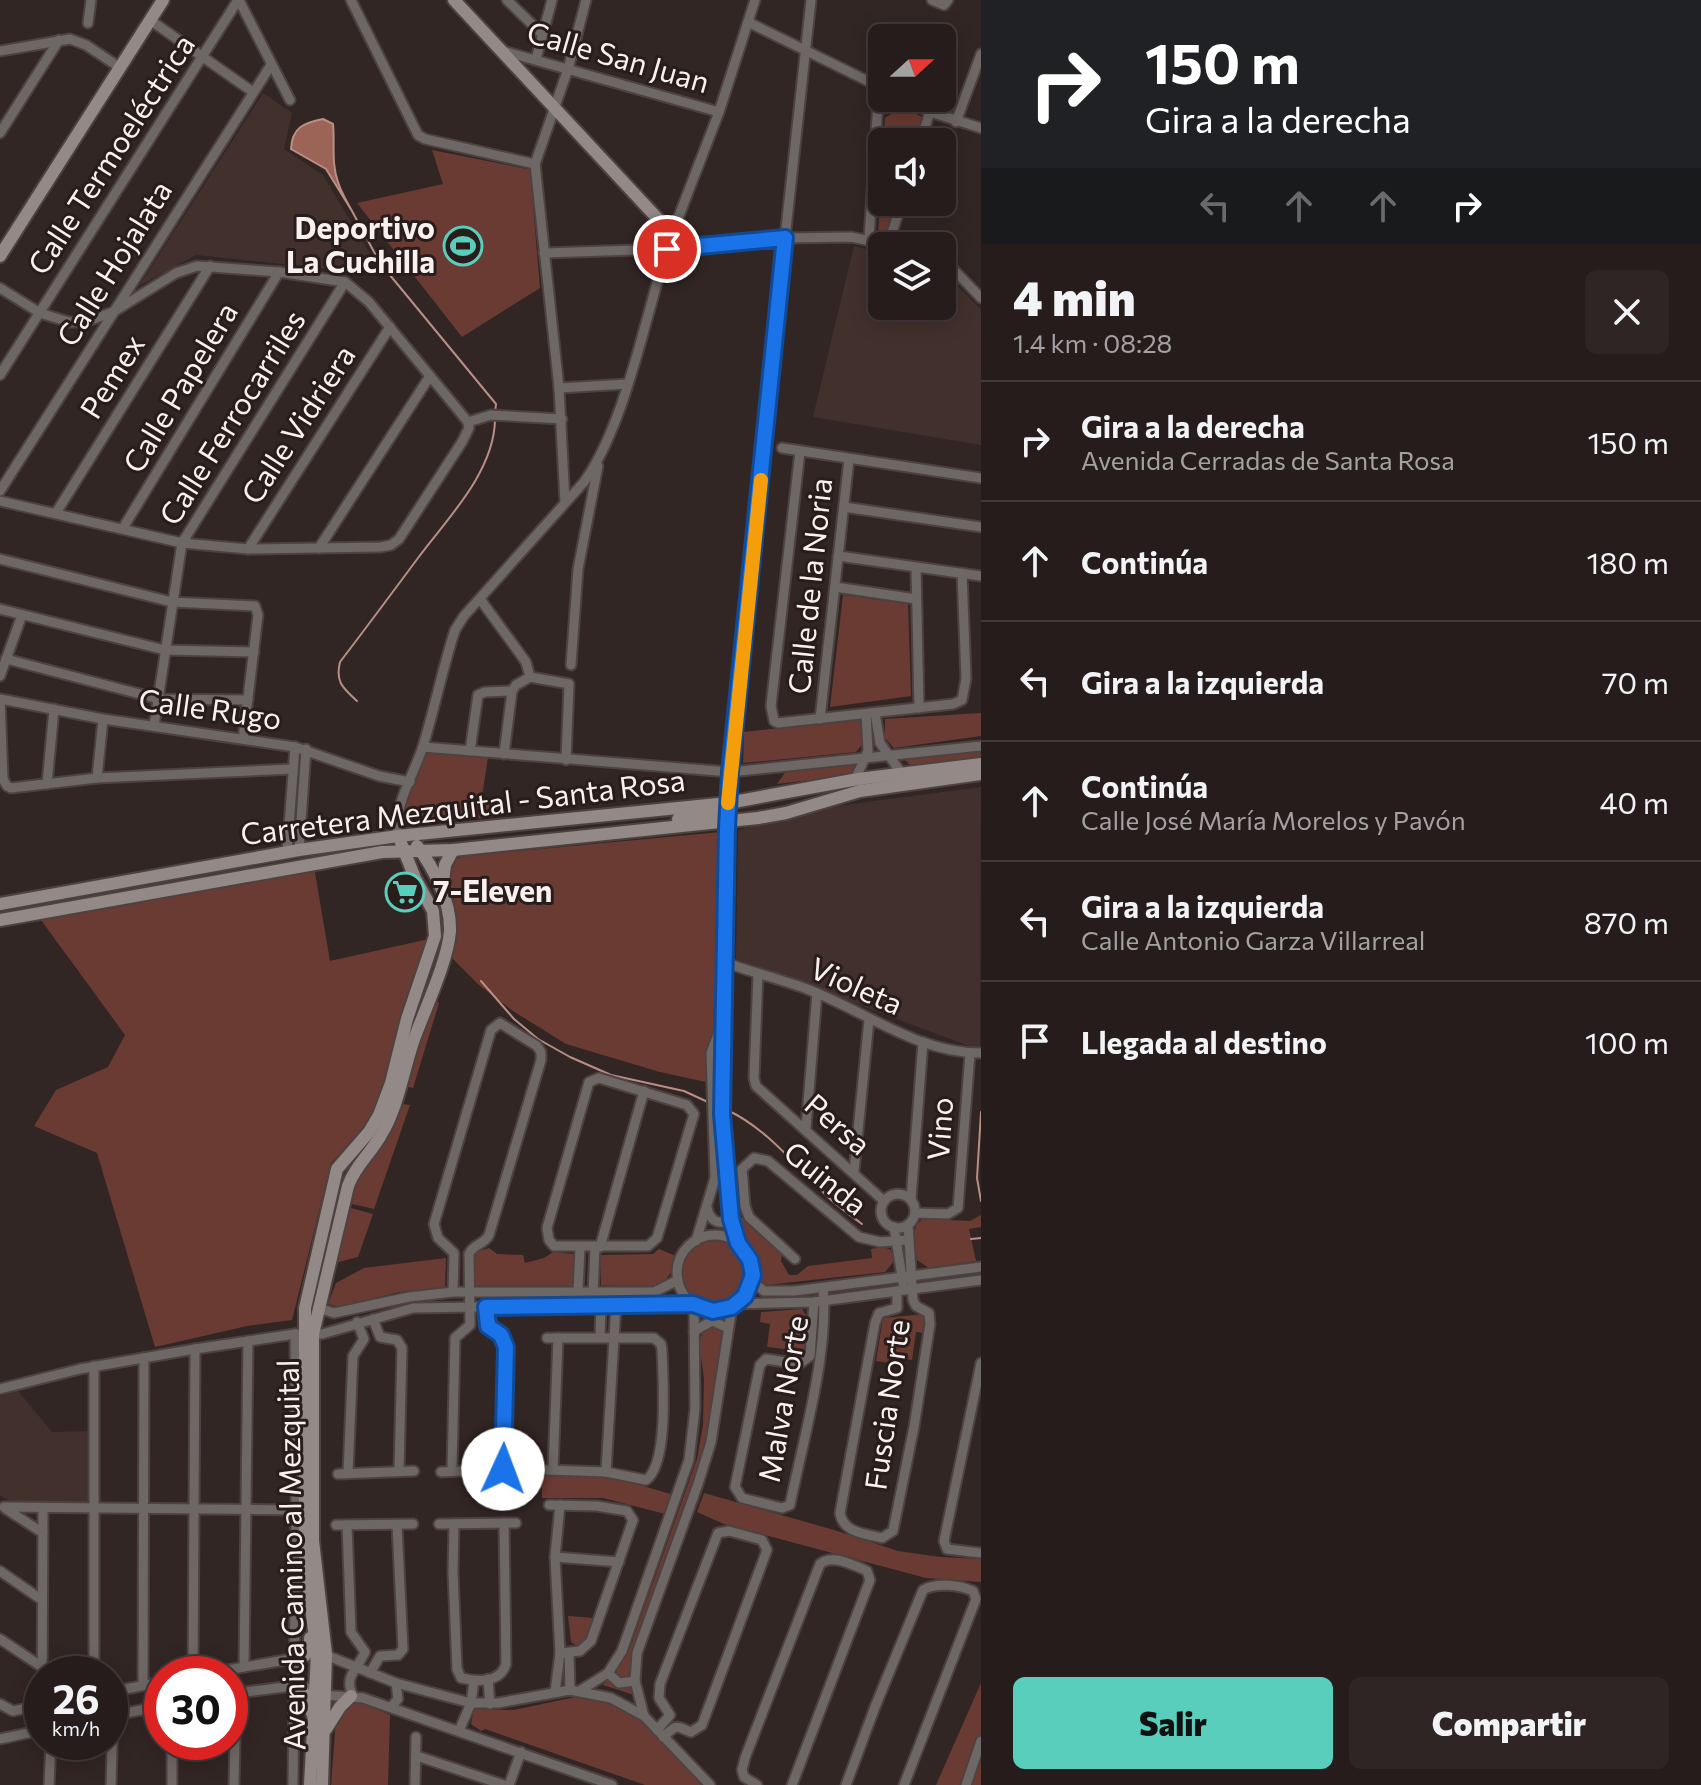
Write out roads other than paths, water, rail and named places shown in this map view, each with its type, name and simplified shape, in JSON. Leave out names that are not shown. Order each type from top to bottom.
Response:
[{"type":"main road","points":[[0,256],[163,0]]},
{"type":"main road","points":[[454,0],[672,234],[667,249],[785,238],[728,813]]},
{"type":"main road","name":"Carretera Mezquital - Santa Rosa","points":[[0,904],[293,851],[402,836],[728,813],[786,813],[904,779],[981,764]]},
{"type":"main road","name":"Carretera Mezquital - Santa Rosa","points":[[0,920],[341,858],[645,830],[678,819],[728,813],[858,779],[981,774]]},
{"type":"main road","name":"Avenida Camino al Mezquital","points":[[322,1785],[322,1654],[313,1541],[304,1334],[318,1308],[351,1177],[381,1136],[392,1113],[412,1045],[445,957],[450,930],[442,892],[420,849],[402,836]]},
{"type":"main road","name":"Avenida Camino al Mezquital","points":[[322,1654],[305,1560],[305,1308],[337,1169],[369,1132],[379,1115],[435,936],[433,911],[403,850],[402,836]]},
{"type":"main road","points":[[442,892],[445,865],[453,850]]},
{"type":"main road","points":[[298,1658],[311,1644],[303,1591],[305,1560]]},
{"type":"main road","points":[[297,1685],[320,1730],[352,1697]]},
{"type":"main road","name":"Avenida Camino al Mezquital","points":[[310,1785],[320,1730]]},
{"type":"street","points":[[88,23],[91,0]]},
{"type":"street","points":[[238,0],[290,100]]},
{"type":"street","name":"Calle Termoeléctrica","points":[[0,375],[238,0]]},
{"type":"street","points":[[351,0],[418,135],[535,164]]},
{"type":"street","points":[[507,0],[542,34]]},
{"type":"street","points":[[536,59],[552,0]]},
{"type":"street","points":[[565,502],[562,419],[535,164],[568,69],[586,0]]},
{"type":"street","points":[[672,234],[719,112],[755,0]]},
{"type":"street","points":[[811,0],[785,238],[830,236],[868,239]]},
{"type":"street","points":[[932,0],[944,5],[948,1]]},
{"type":"street","points":[[150,20],[253,92]]},
{"type":"street","points":[[748,22],[868,81]]},
{"type":"street","points":[[0,51],[59,40],[77,41],[119,67]]},
{"type":"street","points":[[0,133],[59,40]]},
{"type":"street","name":"Calle San Juan","points":[[503,51],[719,112]]},
{"type":"street","points":[[956,122],[981,54]]},
{"type":"street","name":"Calle Hojalata","points":[[0,491],[271,65]]},
{"type":"street","points":[[870,232],[879,112]]},
{"type":"street","points":[[925,128],[930,112],[981,128]]},
{"type":"street","points":[[544,253],[667,249],[627,384],[599,461],[578,569],[571,665]]},
{"type":"street","points":[[0,288],[40,313],[69,322],[85,322],[113,312],[176,273],[197,266],[279,272],[345,282],[364,296],[468,422],[467,434],[462,442],[399,539],[391,545],[248,549],[182,543],[0,501]]},
{"type":"street","name":"Pemex","points":[[56,513],[210,266]]},
{"type":"street","name":"Calle Papelera","points":[[123,528],[279,272]]},
{"type":"street","points":[[956,272],[981,298]]},
{"type":"street","name":"Calle Ferrocarriles","points":[[154,726],[182,543],[345,282]]},
{"type":"street","name":"Calle Vidriera","points":[[248,549],[390,327]]},
{"type":"street","points":[[319,548],[430,376]]},
{"type":"street","points":[[559,388],[627,384]]},
{"type":"street","points":[[468,422],[496,415],[562,419]]},
{"type":"street","points":[[782,448],[981,478]]},
{"type":"street","points":[[800,451],[771,706],[772,718],[778,723],[953,704],[962,700],[966,679],[962,573]]},
{"type":"street","name":"Calle de la Noria","points":[[820,719],[849,459]]},
{"type":"street","points":[[402,836],[398,808],[423,747],[455,630],[599,461]]},
{"type":"street","points":[[844,507],[981,527]]},
{"type":"street","points":[[838,556],[981,576]]},
{"type":"street","points":[[0,559],[172,602],[250,604],[258,611],[243,739]]},
{"type":"street","points":[[916,568],[919,708]]},
{"type":"street","points":[[835,587],[916,599]]},
{"type":"street","points":[[480,599],[526,662],[530,677]]},
{"type":"street","points":[[0,609],[165,650],[254,652]]},
{"type":"street","points":[[0,676],[22,615]]},
{"type":"street","points":[[6,659],[159,699],[248,700]]},
{"type":"street","points":[[504,754],[512,691],[520,681],[530,677],[567,682],[570,687],[566,760]]},
{"type":"street","points":[[470,751],[478,695],[512,691]]},
{"type":"street","points":[[0,699],[5,783],[11,788],[97,778],[293,769]]},
{"type":"street","name":"Calle Rugo","points":[[0,699],[103,719],[306,749],[379,776],[410,782]]},
{"type":"street","points":[[47,784],[54,709]]},
{"type":"street","points":[[871,713],[880,743],[904,779]]},
{"type":"street","points":[[858,779],[866,758],[871,713]]},
{"type":"street","points":[[97,778],[103,719]]},
{"type":"street","points":[[423,747],[730,772],[981,746]]},
{"type":"street","points":[[295,747],[296,819]]},
{"type":"street","points":[[293,851],[306,749]]},
{"type":"street","points":[[575,1690],[608,1673],[631,1631],[689,1460],[695,1409],[693,1304],[685,1296],[678,1280],[678,1268],[681,1256],[696,1241],[716,1167],[717,1113],[722,1097],[728,813]]},
{"type":"street","name":"Violeta","points":[[724,962],[817,993],[869,1020],[923,1042],[951,1051],[977,1053]]},
{"type":"street","name":"Persa","points":[[758,974],[756,1086],[884,1201]]},
{"type":"street","points":[[806,1128],[817,993]]},
{"type":"street","points":[[854,1171],[869,1020]]},
{"type":"street","points":[[644,1716],[635,1681],[637,1653],[711,1442],[734,1306],[748,1291],[752,1281],[750,1260],[738,1243],[731,1219],[712,1093],[711,1053],[723,1021]]},
{"type":"street","points":[[452,1471],[455,1338],[470,1325],[470,1250],[489,1235],[542,1055],[537,1046],[504,1023],[493,1026],[435,1217],[434,1229],[438,1238],[454,1250],[453,1292]]},
{"type":"street","points":[[905,1290],[913,1276],[908,1225],[915,1213],[911,1199],[923,1042]]},
{"type":"street","name":"Vino","points":[[915,1213],[948,1214],[958,1208],[977,1053]]},
{"type":"street","points":[[599,1078],[644,1091],[687,1105],[693,1110],[694,1117],[657,1238],[648,1246],[554,1246],[549,1240],[547,1228],[589,1082],[599,1078]]},
{"type":"street","points":[[600,1337],[593,1291],[598,1247],[644,1091]]},
{"type":"street","name":"Guinda","points":[[795,1259],[746,1211],[742,1169],[754,1158],[768,1161],[859,1237],[897,1242]]},
{"type":"street","points":[[905,1290],[894,1227],[883,1218],[881,1211],[884,1201],[898,1194],[911,1199]]},
{"type":"street","points":[[707,1208],[715,1221],[722,1223],[731,1219]]},
{"type":"street","points":[[894,1227],[908,1225]]},
{"type":"street","points":[[696,1241],[715,1235],[738,1243]]},
{"type":"street","points":[[897,1242],[909,1240]]},
{"type":"street","points":[[578,1291],[580,1247]]},
{"type":"street","points":[[752,1281],[758,1288],[771,1292],[981,1267]]},
{"type":"street","points":[[318,1308],[334,1313],[354,1311],[409,1297],[453,1292],[654,1292],[678,1280]]},
{"type":"street","points":[[0,1389],[94,1366],[248,1341],[322,1334],[413,1308],[693,1304],[713,1311],[734,1306],[819,1301],[979,1283]]},
{"type":"street","points":[[819,1301],[823,1288]]},
{"type":"street","name":"Fuscia Norte","points":[[905,1290],[914,1304],[929,1313],[930,1324],[914,1427],[891,1535],[882,1538],[846,1527],[840,1513],[875,1323],[879,1313],[897,1308],[905,1290]]},
{"type":"street","name":"Malva Norte","points":[[819,1301],[817,1369],[790,1505],[779,1508],[738,1496],[735,1487],[760,1365],[764,1359],[799,1364],[807,1360],[811,1354],[819,1301]]},
{"type":"street","points":[[606,1472],[616,1305]]},
{"type":"street","points":[[486,1307],[488,1326],[501,1335],[506,1347],[503,1469]]},
{"type":"street","points":[[354,1311],[364,1339],[353,1356],[343,1473],[414,1471]]},
{"type":"street","points":[[373,1319],[383,1339],[397,1340],[401,1345],[399,1471]]},
{"type":"street","points":[[694,1331],[712,1321],[728,1328]]},
{"type":"street","points":[[293,1785],[298,1658],[296,1510],[304,1334]]},
{"type":"street","points":[[547,1338],[649,1337],[661,1344],[663,1421],[661,1444],[651,1477],[642,1481],[606,1472],[550,1470],[558,1338]]},
{"type":"street","points":[[244,1656],[248,1341]]},
{"type":"street","points":[[193,1656],[195,1349]]},
{"type":"street","points":[[128,1688],[143,1685],[144,1358]]},
{"type":"street","points":[[981,1363],[944,1541],[947,1549],[981,1553]]},
{"type":"street","points":[[799,1364],[817,1369]]},
{"type":"street","points":[[94,1366],[94,1656]]},
{"type":"street","points":[[441,1472],[519,1468]]},
{"type":"street","points":[[549,1505],[597,1506],[630,1513],[633,1523],[591,1641],[580,1651],[565,1653]]},
{"type":"street","points":[[560,1505],[555,1557],[565,1653],[575,1690]]},
{"type":"street","points":[[2,1506],[296,1510]]},
{"type":"street","points":[[2,1506],[43,1533]]},
{"type":"street","points":[[42,1656],[43,1508]]},
{"type":"street","points":[[454,1524],[457,1669],[461,1678],[474,1681],[502,1674],[506,1664],[504,1523]]},
{"type":"street","points":[[439,1524],[516,1523]]},
{"type":"street","points":[[352,1697],[350,1675],[365,1652],[351,1632],[342,1525],[413,1524]]},
{"type":"street","points":[[370,1673],[380,1656],[398,1655],[403,1649],[397,1525]]},
{"type":"street","points":[[729,1531],[762,1540],[767,1550],[702,1725],[691,1732],[676,1726],[660,1733],[670,1717],[659,1698],[660,1684],[718,1533],[729,1531]]},
{"type":"street","points":[[555,1557],[619,1562]]},
{"type":"street","points":[[757,1785],[744,1777],[745,1758],[820,1564],[826,1559],[835,1560],[867,1571],[870,1580],[792,1785]]},
{"type":"street","points":[[0,1571],[42,1600]]},
{"type":"street","points":[[846,1785],[923,1590],[934,1585],[966,1588],[973,1591],[976,1599],[904,1785]]},
{"type":"street","points":[[0,1639],[26,1656]]},
{"type":"street","points":[[555,1692],[565,1653]]},
{"type":"street","points":[[248,1666],[322,1654],[396,1683],[471,1703],[490,1704],[575,1690],[611,1698],[644,1716],[710,1785]]},
{"type":"street","points":[[608,1673],[619,1683],[635,1681]]},
{"type":"street","points":[[488,1679],[490,1704]]},
{"type":"street","points":[[459,1731],[471,1703],[474,1681]]},
{"type":"street","points":[[391,1707],[398,1699],[396,1683]]},
{"type":"street","points":[[248,1691],[297,1685],[321,1694],[352,1697],[391,1707],[520,1757],[612,1785]]},
{"type":"street","points":[[0,1704],[13,1711],[24,1709]]},
{"type":"street","points":[[0,1739],[24,1734]]},
{"type":"street","points":[[415,1785],[416,1737]]},
{"type":"street","points":[[966,1785],[981,1741]]},
{"type":"street","points":[[417,1756],[507,1785],[520,1757]]},
{"type":"street","points":[[49,1785],[50,1760]]},
{"type":"street","points":[[111,1760],[111,1785]]},
{"type":"street","points":[[172,1760],[172,1785]]},
{"type":"street","points":[[234,1760],[234,1785]]},
{"type":"waterway","points":[[352,211],[380,263],[496,404],[495,413]]},
{"type":"waterway","points":[[357,701],[341,684],[340,662],[467,494],[487,458],[495,420]]},
{"type":"waterway","points":[[481,981],[514,1019],[538,1039],[570,1057],[611,1075],[684,1091],[710,1103]]},
{"type":"waterway","points":[[727,1110],[767,1136],[832,1201],[862,1224]]},
{"type":"waterway","points":[[981,1112],[977,1178],[981,1201]]},
{"type":"waterway","points":[[971,1239],[981,1238]]},
{"type":"place","name":"Deportivo La Cuchilla","points":[[463,246]]},
{"type":"place","name":"7-Eleven","points":[[405,892]]}]
